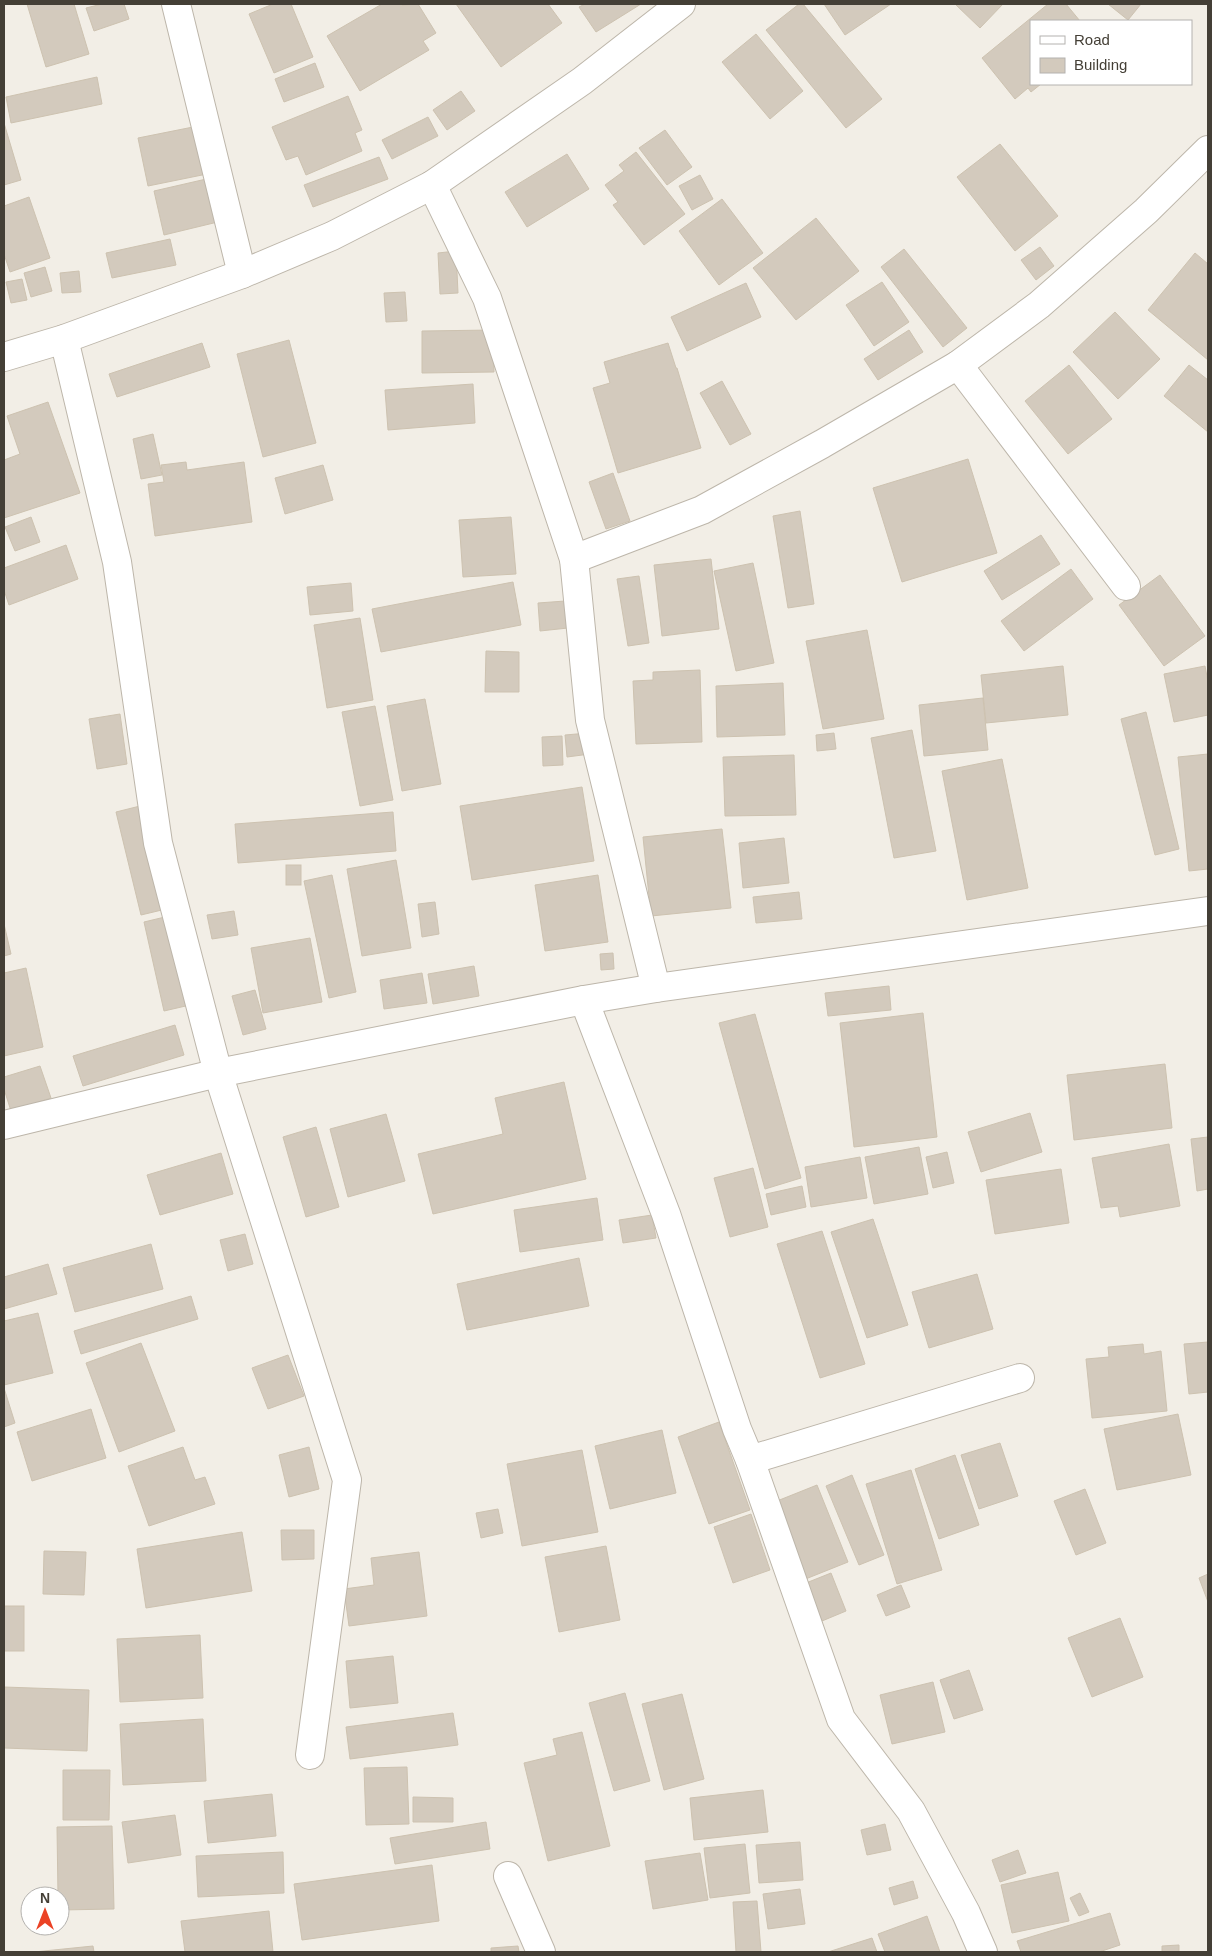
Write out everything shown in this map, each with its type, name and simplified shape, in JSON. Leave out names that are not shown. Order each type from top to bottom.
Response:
[{"type":"street","points":[[176,4],[242,274]]},
{"type":"street","points":[[4,357],[64,339],[242,274],[332,236],[432,185],[582,80],[681,4]]},
{"type":"street","points":[[574,559],[702,510],[822,444],[958,365],[1039,305],[1146,211],[1208,150]]},
{"type":"street","points":[[432,185],[487,298],[574,559],[590,720],[656,988]]},
{"type":"street","points":[[64,339],[116,562],[158,843],[218,1073],[347,1480],[310,1755]]},
{"type":"street","points":[[958,365],[1126,586]]},
{"type":"street","points":[[4,1125],[218,1073],[584,1000],[656,988],[1208,911]]},
{"type":"street","points":[[584,1000],[666,1214],[737,1429],[750,1460],[841,1720],[911,1811],[966,1913],[983,1952]]},
{"type":"street","points":[[750,1460],[1020,1378]]},
{"type":"street","points":[[508,1876],[542,1952]]},
{"type":"building","points":[[27,4],[74,4],[89,54],[46,67]]},
{"type":"building","points":[[102,4],[124,4],[129,19],[94,31],[86,8]]},
{"type":"building","points":[[273,4],[291,4],[313,57],[274,73],[249,14]]},
{"type":"building","points":[[382,4],[418,4],[436,33],[423,41],[429,50],[360,91],[327,36]]},
{"type":"building","points":[[456,4],[548,4],[562,23],[501,67]]},
{"type":"building","points":[[585,4],[641,4],[596,32],[579,7]]},
{"type":"building","points":[[799,4],[803,4],[882,99],[846,128],[766,30]]},
{"type":"building","points":[[824,4],[891,4],[845,35]]},
{"type":"building","points":[[955,4],[1003,4],[980,28]]},
{"type":"building","points":[[1048,4],[1066,4],[1079,20],[1030,20],[1030,85],[1040,85],[1031,92],[1028,88],[1015,99],[982,58]]},
{"type":"building","points":[[1108,4],[1141,4],[1128,20]]},
{"type":"building","points":[[756,34],[803,91],[770,119],[722,62]]},
{"type":"building","points":[[315,63],[324,87],[284,102],[275,79]]},
{"type":"building","points":[[97,77],[102,104],[11,123],[6,97]]},
{"type":"building","points":[[461,91],[475,111],[447,130],[433,110]]},
{"type":"building","points":[[348,96],[362,130],[355,133],[362,151],[306,175],[298,156],[286,160],[272,127]]},
{"type":"building","points":[[428,117],[438,136],[392,159],[382,140]]},
{"type":"building","points":[[4,123],[21,180],[4,185]]},
{"type":"building","points":[[203,125],[212,173],[148,186],[138,138]]},
{"type":"building","points":[[665,130],[692,167],[667,185],[639,148]]},
{"type":"building","points":[[1000,144],[1058,216],[1015,251],[957,177]]},
{"type":"building","points":[[636,152],[685,214],[644,245],[613,205],[618,202],[605,185],[624,171],[619,165]]},
{"type":"building","points":[[567,154],[589,189],[527,227],[505,192]]},
{"type":"building","points":[[379,157],[388,179],[313,207],[304,185]]},
{"type":"building","points":[[700,175],[713,199],[692,210],[679,186]]},
{"type":"building","points":[[215,177],[226,220],[164,235],[154,191]]},
{"type":"building","points":[[29,197],[50,258],[10,272],[4,254],[4,206]]},
{"type":"building","points":[[722,199],[763,253],[719,285],[679,231]]},
{"type":"building","points":[[816,218],[859,271],[796,320],[753,268]]},
{"type":"building","points":[[170,239],[176,265],[112,278],[106,253]]},
{"type":"building","points":[[1040,247],[1054,266],[1036,280],[1021,260]]},
{"type":"building","points":[[904,249],[967,328],[943,347],[881,267]]},
{"type":"building","points":[[456,251],[458,293],[440,294],[438,253]]},
{"type":"building","points":[[1195,253],[1208,264],[1208,360],[1148,310]]},
{"type":"building","points":[[45,267],[52,291],[31,297],[24,273]]},
{"type":"building","points":[[79,271],[81,292],[62,293],[60,273]]},
{"type":"building","points":[[22,279],[27,300],[11,303],[6,282]]},
{"type":"building","points":[[882,282],[909,322],[874,346],[846,305]]},
{"type":"building","points":[[746,283],[761,317],[687,351],[671,317]]},
{"type":"building","points":[[405,292],[407,321],[386,322],[384,293]]},
{"type":"building","points":[[1115,312],[1160,359],[1118,399],[1073,352]]},
{"type":"building","points":[[493,330],[494,372],[422,373],[422,331]]},
{"type":"building","points":[[909,330],[923,352],[878,380],[864,359]]},
{"type":"building","points":[[289,340],[316,443],[263,457],[237,354]]},
{"type":"building","points":[[202,343],[210,367],[117,397],[109,374]]},
{"type":"building","points":[[668,343],[701,448],[618,473],[593,388],[610,383],[604,362]]},
{"type":"building","points":[[1069,365],[1112,419],[1068,454],[1025,401]]},
{"type":"building","points":[[1189,365],[1208,380],[1208,432],[1164,396]]},
{"type":"building","points":[[722,381],[751,434],[730,445],[700,393]]},
{"type":"building","points":[[473,384],[475,423],[388,430],[385,390]]},
{"type":"building","points":[[48,402],[80,493],[4,518],[4,460],[20,454],[7,416]]},
{"type":"building","points":[[153,434],[162,475],[141,479],[133,439]]},
{"type":"building","points":[[968,459],[997,553],[902,582],[873,488]]},
{"type":"building","points":[[186,462],[187,470],[244,462],[252,522],[155,536],[148,484],[164,482],[161,465]]},
{"type":"building","points":[[323,465],[333,500],[285,514],[275,478]]},
{"type":"building","points":[[613,473],[630,521],[606,529],[589,482]]},
{"type":"building","points":[[800,511],[814,604],[788,608],[773,516]]},
{"type":"building","points":[[31,517],[40,542],[15,551],[5,527]]},
{"type":"building","points":[[511,517],[516,574],[463,577],[459,520]]},
{"type":"building","points":[[1041,535],[1060,564],[1002,600],[984,571]]},
{"type":"building","points":[[66,545],[78,579],[9,605],[4,590],[4,568]]},
{"type":"building","points":[[711,559],[719,629],[662,636],[654,565]]},
{"type":"building","points":[[753,563],[774,663],[736,671],[714,571]]},
{"type":"building","points":[[1071,569],[1093,599],[1024,651],[1001,621]]},
{"type":"building","points":[[1160,575],[1205,636],[1164,666],[1119,605]]},
{"type":"building","points":[[639,576],[649,643],[628,646],[617,579]]},
{"type":"building","points":[[513,582],[521,625],[381,652],[372,609]]},
{"type":"building","points":[[351,583],[353,611],[310,615],[307,587]]},
{"type":"building","points":[[565,601],[568,628],[540,631],[538,603]]},
{"type":"building","points":[[360,618],[373,700],[327,708],[314,625]]},
{"type":"building","points":[[867,630],[884,719],[823,729],[806,641]]},
{"type":"building","points":[[486,651],[519,652],[519,692],[485,692]]},
{"type":"building","points":[[1063,666],[1068,715],[986,723],[981,675]]},
{"type":"building","points":[[1205,666],[1208,682],[1208,715],[1174,722],[1164,674]]},
{"type":"building","points":[[700,670],[702,742],[636,744],[633,681],[653,680],[653,672]]},
{"type":"building","points":[[783,683],[785,735],[717,737],[716,686]]},
{"type":"building","points":[[983,698],[988,750],[924,756],[919,705]]},
{"type":"building","points":[[425,699],[441,784],[402,791],[387,706]]},
{"type":"building","points":[[375,706],[393,800],[360,806],[342,712]]},
{"type":"building","points":[[1146,712],[1179,849],[1155,855],[1121,719]]},
{"type":"building","points":[[120,714],[127,764],[97,769],[89,719]]},
{"type":"building","points":[[912,730],[936,851],[894,858],[871,738]]},
{"type":"building","points":[[588,733],[590,754],[567,757],[565,735]]},
{"type":"building","points":[[834,733],[836,749],[817,751],[816,735]]},
{"type":"building","points":[[562,736],[563,765],[543,766],[542,737]]},
{"type":"building","points":[[1208,754],[1208,869],[1189,871],[1178,757]]},
{"type":"building","points":[[794,755],[796,815],[725,816],[723,757]]},
{"type":"building","points":[[1002,759],[1028,888],[967,900],[942,771]]},
{"type":"building","points":[[582,787],[594,861],[472,880],[460,806]]},
{"type":"building","points":[[140,806],[166,909],[141,915],[116,812]]},
{"type":"building","points":[[393,812],[396,851],[238,863],[235,824]]},
{"type":"building","points":[[722,829],[731,908],[651,916],[643,837]]},
{"type":"building","points":[[784,838],[789,883],[743,888],[739,843]]},
{"type":"building","points":[[396,860],[411,948],[362,956],[347,869]]},
{"type":"building","points":[[286,865],[301,865],[301,885],[286,885]]},
{"type":"building","points":[[332,875],[356,992],[329,998],[304,881]]},
{"type":"building","points":[[598,875],[608,942],[545,951],[535,885]]},
{"type":"building","points":[[799,892],[802,919],[756,923],[753,897]]},
{"type":"building","points":[[435,902],[439,934],[422,937],[418,904]]},
{"type":"building","points":[[234,911],[238,935],[212,939],[207,915]]},
{"type":"building","points":[[169,916],[190,1005],[164,1011],[144,922]]},
{"type":"building","points":[[4,924],[11,954],[4,956]]},
{"type":"building","points":[[310,938],[322,1002],[263,1013],[251,948]]},
{"type":"building","points":[[613,953],[614,969],[601,970],[600,954]]},
{"type":"building","points":[[474,966],[479,996],[433,1004],[428,974]]},
{"type":"building","points":[[26,968],[43,1047],[4,1056],[4,973]]},
{"type":"building","points":[[422,973],[427,1003],[384,1009],[380,980]]},
{"type":"building","points":[[889,986],[891,1010],[828,1016],[825,993]]},
{"type":"building","points":[[255,990],[266,1029],[243,1035],[232,996]]},
{"type":"building","points":[[923,1013],[937,1137],[854,1147],[840,1023]]},
{"type":"building","points":[[755,1014],[801,1178],[765,1189],[719,1023]]},
{"type":"building","points":[[175,1025],[184,1055],[83,1086],[73,1056]]},
{"type":"building","points":[[1165,1064],[1172,1128],[1074,1140],[1067,1075]]},
{"type":"building","points":[[40,1066],[51,1098],[11,1111],[4,1089],[4,1077]]},
{"type":"building","points":[[564,1082],[586,1179],[433,1214],[418,1154],[503,1134],[495,1098]]},
{"type":"building","points":[[1030,1113],[1042,1152],[981,1172],[968,1132]]},
{"type":"building","points":[[386,1114],[405,1181],[348,1197],[330,1129]]},
{"type":"building","points":[[316,1127],[339,1207],[306,1217],[283,1137]]},
{"type":"building","points":[[1208,1137],[1208,1189],[1197,1191],[1191,1139]]},
{"type":"building","points":[[1169,1144],[1180,1206],[1120,1217],[1118,1206],[1101,1208],[1092,1158]]},
{"type":"building","points":[[919,1147],[928,1194],[874,1204],[865,1157]]},
{"type":"building","points":[[947,1152],[954,1183],[933,1188],[926,1157]]},
{"type":"building","points":[[221,1153],[233,1194],[160,1215],[147,1175]]},
{"type":"building","points":[[860,1157],[867,1198],[811,1207],[805,1167]]},
{"type":"building","points":[[753,1168],[768,1227],[730,1237],[714,1178]]},
{"type":"building","points":[[1061,1169],[1069,1223],[995,1234],[986,1180]]},
{"type":"building","points":[[802,1186],[806,1207],[771,1215],[766,1194]]},
{"type":"building","points":[[597,1198],[603,1240],[520,1252],[514,1210]]},
{"type":"building","points":[[652,1215],[656,1238],[623,1243],[619,1220]]},
{"type":"building","points":[[873,1219],[908,1325],[867,1338],[831,1232]]},
{"type":"building","points":[[822,1231],[865,1364],[820,1378],[777,1244]]},
{"type":"building","points":[[245,1234],[253,1264],[228,1271],[220,1240]]},
{"type":"building","points":[[151,1244],[163,1289],[75,1312],[63,1268]]},
{"type":"building","points":[[579,1258],[589,1306],[467,1330],[457,1284]]},
{"type":"building","points":[[48,1264],[57,1294],[4,1309],[4,1277]]},
{"type":"building","points":[[977,1274],[993,1329],[929,1348],[912,1292]]},
{"type":"building","points":[[191,1296],[198,1319],[81,1354],[74,1331]]},
{"type":"building","points":[[38,1313],[53,1373],[4,1385],[4,1321]]},
{"type":"building","points":[[1208,1342],[1208,1392],[1189,1394],[1184,1344]]},
{"type":"building","points":[[141,1343],[175,1431],[119,1452],[86,1363]]},
{"type":"building","points":[[1143,1344],[1144,1354],[1161,1351],[1167,1411],[1092,1418],[1086,1359],[1109,1357],[1108,1347]]},
{"type":"building","points":[[288,1355],[304,1396],[268,1409],[252,1368]]},
{"type":"building","points":[[4,1388],[15,1423],[4,1427]]},
{"type":"building","points":[[91,1409],[106,1458],[32,1481],[17,1432]]},
{"type":"building","points":[[1178,1414],[1191,1475],[1117,1490],[1104,1429]]},
{"type":"building","points":[[719,1422],[750,1510],[709,1524],[678,1437]]},
{"type":"building","points":[[662,1430],[676,1493],[610,1509],[595,1446]]},
{"type":"building","points":[[1000,1443],[1018,1496],[979,1509],[961,1455]]},
{"type":"building","points":[[183,1447],[195,1480],[205,1477],[215,1504],[149,1526],[128,1466]]},
{"type":"building","points":[[309,1447],[319,1489],[289,1497],[279,1455]]},
{"type":"building","points":[[582,1450],[598,1532],[522,1546],[507,1464]]},
{"type":"building","points":[[955,1455],[979,1525],[939,1539],[915,1469]]},
{"type":"building","points":[[911,1470],[942,1570],[897,1584],[866,1484]]},
{"type":"building","points":[[852,1475],[884,1555],[859,1565],[826,1486]]},
{"type":"building","points":[[817,1485],[848,1562],[803,1580],[772,1503]]},
{"type":"building","points":[[1085,1489],[1106,1543],[1076,1555],[1054,1501]]},
{"type":"building","points":[[498,1509],[503,1533],[481,1538],[476,1513]]},
{"type":"building","points":[[751,1514],[770,1570],[733,1583],[714,1527]]},
{"type":"building","points":[[281,1530],[314,1530],[314,1559],[282,1560]]},
{"type":"building","points":[[242,1532],[252,1591],[146,1608],[137,1549]]},
{"type":"building","points":[[606,1546],[620,1620],[559,1632],[545,1557]]},
{"type":"building","points":[[44,1551],[86,1552],[84,1595],[43,1594]]},
{"type":"building","points":[[419,1552],[427,1616],[349,1626],[344,1589],[374,1585],[371,1558]]},
{"type":"building","points":[[831,1573],[846,1611],[822,1621],[806,1583]]},
{"type":"building","points":[[1208,1574],[1208,1602],[1199,1578]]},
{"type":"building","points":[[901,1585],[910,1607],[886,1616],[877,1595]]},
{"type":"building","points":[[4,1606],[24,1606],[24,1651],[4,1651]]},
{"type":"building","points":[[1120,1618],[1143,1677],[1092,1697],[1068,1638]]},
{"type":"building","points":[[200,1635],[203,1698],[120,1702],[117,1639]]},
{"type":"building","points":[[393,1656],[398,1703],[350,1708],[346,1661]]},
{"type":"building","points":[[969,1670],[983,1710],[954,1719],[940,1680]]},
{"type":"building","points":[[933,1682],[945,1732],[892,1744],[880,1695]]},
{"type":"building","points":[[4,1687],[89,1690],[87,1751],[4,1748]]},
{"type":"building","points":[[625,1693],[650,1781],[614,1791],[589,1703]]},
{"type":"building","points":[[682,1694],[704,1779],[664,1790],[642,1704]]},
{"type":"building","points":[[453,1713],[458,1745],[350,1759],[346,1727]]},
{"type":"building","points":[[203,1719],[206,1781],[123,1785],[120,1724]]},
{"type":"building","points":[[582,1732],[610,1846],[548,1861],[524,1763],[557,1755],[553,1739]]},
{"type":"building","points":[[407,1767],[409,1824],[366,1825],[364,1768]]},
{"type":"building","points":[[63,1770],[110,1770],[109,1820],[63,1820]]},
{"type":"building","points":[[763,1790],[768,1832],[694,1840],[690,1798]]},
{"type":"building","points":[[272,1794],[276,1836],[208,1843],[204,1801]]},
{"type":"building","points":[[413,1797],[453,1798],[453,1822],[413,1822]]},
{"type":"building","points":[[175,1815],[181,1855],[128,1863],[122,1822]]},
{"type":"building","points":[[486,1822],[490,1849],[395,1864],[390,1838]]},
{"type":"building","points":[[885,1824],[891,1850],[867,1855],[861,1830]]},
{"type":"building","points":[[112,1826],[114,1909],[70,1910],[70,1886],[58,1886],[57,1827]]},
{"type":"building","points":[[800,1842],[803,1880],[759,1883],[756,1845]]},
{"type":"building","points":[[745,1844],[750,1893],[710,1898],[704,1848]]},
{"type":"building","points":[[1018,1850],[1026,1873],[1000,1882],[992,1860]]},
{"type":"building","points":[[283,1852],[284,1893],[198,1897],[196,1856]]},
{"type":"building","points":[[700,1853],[708,1900],[653,1909],[645,1861]]},
{"type":"building","points":[[432,1865],[439,1921],[302,1940],[294,1884]]},
{"type":"building","points":[[1058,1872],[1069,1921],[1012,1933],[1001,1885]]},
{"type":"building","points":[[913,1881],[918,1898],[894,1905],[889,1888]]},
{"type":"building","points":[[800,1889],[805,1924],[768,1929],[763,1894]]},
{"type":"building","points":[[1080,1893],[1089,1912],[1079,1916],[1070,1898]]},
{"type":"building","points":[[757,1901],[761,1952],[736,1952],[733,1902]]},
{"type":"building","points":[[269,1911],[273,1952],[185,1952],[181,1921]]},
{"type":"building","points":[[1110,1913],[1120,1945],[1099,1952],[1021,1952],[1017,1941]]},
{"type":"building","points":[[927,1916],[940,1952],[885,1952],[878,1934]]},
{"type":"building","points":[[872,1938],[877,1952],[828,1952]]},
{"type":"building","points":[[1179,1945],[1179,1952],[1162,1952],[1162,1946]]},
{"type":"building","points":[[93,1946],[94,1952],[34,1952]]},
{"type":"building","points":[[518,1946],[519,1952],[491,1952],[491,1948]]}]
